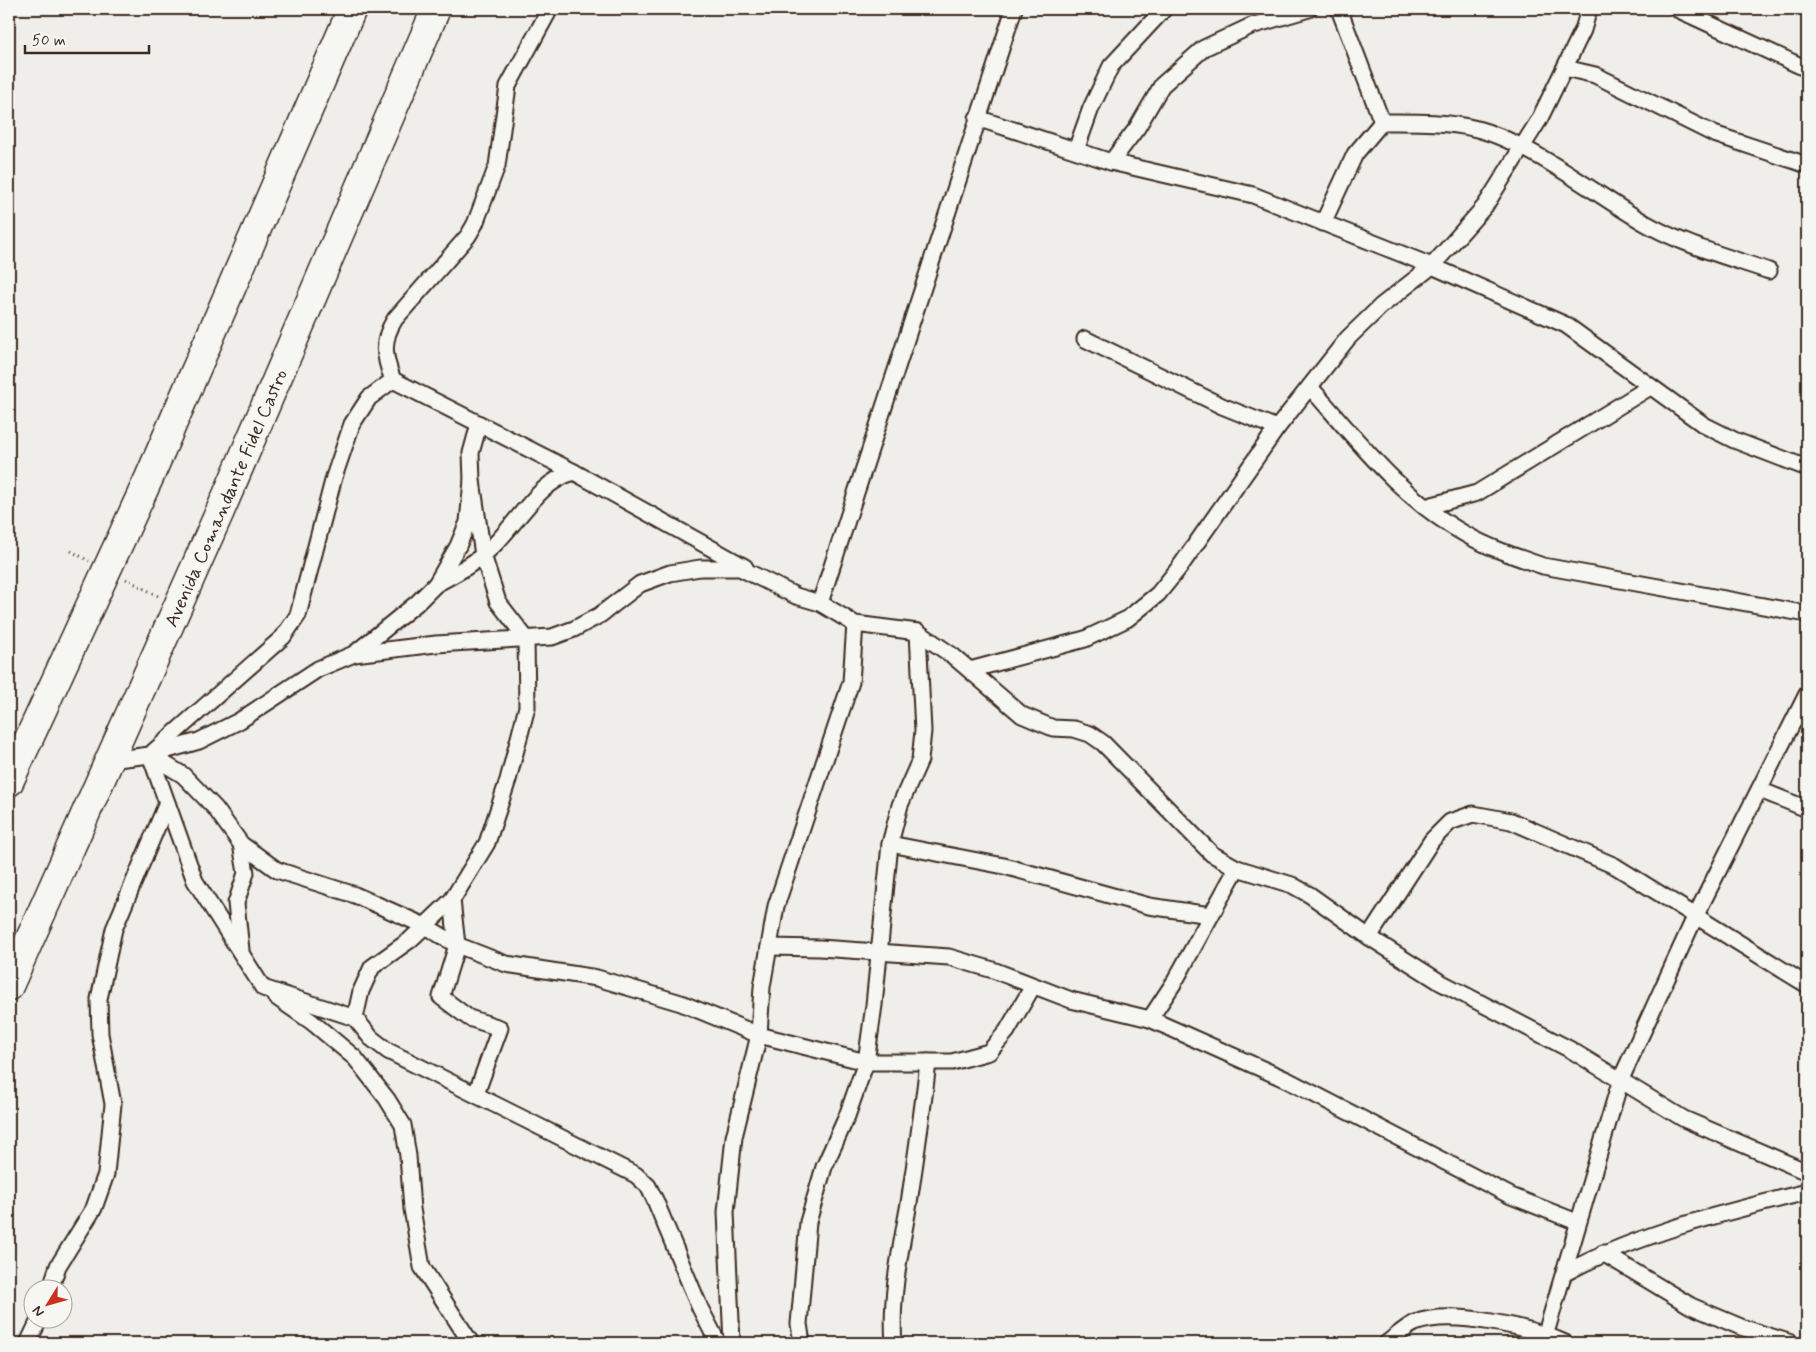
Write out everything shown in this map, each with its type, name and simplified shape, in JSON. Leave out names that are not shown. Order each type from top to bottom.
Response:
[{"type":"highway","points":[[9,782],[149,478],[352,9]]},
{"type":"highway","name":"Avenida Comandante Fidel Castro","points":[[9,986],[436,9]]},
{"type":"street","points":[[550,9],[508,86],[497,166],[475,224],[468,236],[408,303],[386,332],[386,358],[393,380],[574,472],[796,596]]},
{"type":"street","points":[[820,603],[1014,9]]},
{"type":"street","points":[[1076,150],[1091,108],[1111,66],[1164,9]]},
{"type":"street","points":[[1111,162],[1137,128],[1162,85],[1204,48],[1252,26],[1309,9]]},
{"type":"street","points":[[1339,9],[1382,122]]},
{"type":"street","points":[[970,670],[1086,639],[1127,619],[1145,606],[1180,568],[1277,428],[1348,338],[1382,306],[1432,266],[1485,206],[1540,120],[1583,30],[1589,9]]},
{"type":"street","points":[[1677,9],[1807,69]]},
{"type":"street","points":[[1565,68],[1595,74],[1714,134],[1807,165]]},
{"type":"street","points":[[977,118],[1111,162],[1253,195],[1432,266],[1566,325],[1704,425],[1807,468]]},
{"type":"street","points":[[1323,223],[1355,154],[1382,122],[1418,122],[1476,128],[1522,148],[1647,224],[1695,245],[1769,271]]},
{"type":"street","points":[[1085,339],[1222,406],[1277,428]]},
{"type":"street","points":[[150,754],[283,637],[298,615],[334,477],[352,424],[369,398],[393,380]]},
{"type":"street","points":[[1310,387],[1394,480],[1425,507],[1465,535],[1505,553],[1543,566],[1807,614]]},
{"type":"street","points":[[1425,507],[1477,493],[1650,387]]},
{"type":"street","points":[[355,1018],[360,991],[372,967],[425,926],[452,900],[487,843],[508,780],[527,707],[526,638],[498,602],[483,555],[472,481],[471,453],[479,424]]},
{"type":"street","points":[[436,584],[465,568],[483,555],[509,530],[547,485],[558,476],[574,472]]},
{"type":"street","points":[[354,654],[417,603],[436,584],[464,534],[468,522],[472,481]]},
{"type":"street","points":[[109,760],[150,754],[207,737],[239,721],[318,669],[354,654],[436,644],[552,637],[574,629],[600,615],[640,584],[670,573],[700,568],[740,568],[796,596],[820,603],[855,624],[918,632],[970,670],[1022,715],[1053,728],[1074,729],[1097,738],[1212,854],[1237,868],[1292,885],[1440,982],[1526,1026],[1621,1079],[1684,1119],[1807,1172]]},
{"type":"street","points":[[732,1343],[727,1193],[734,1137],[760,1035],[762,987],[776,906],[851,682],[855,624]]},
{"type":"street","points":[[802,1343],[799,1324],[808,1222],[824,1167],[847,1116],[866,1062],[874,1005],[890,844],[900,805],[920,760],[923,731],[918,632]]},
{"type":"street","points":[[1544,1339],[1565,1273],[1577,1222],[1621,1079],[1695,917],[1807,694]]},
{"type":"street","points":[[150,754],[195,881],[263,988],[312,1022],[355,1058],[387,1099],[403,1125],[408,1156],[412,1208],[422,1267],[470,1343]]},
{"type":"street","points":[[150,754],[183,775],[215,808],[241,844],[277,870],[355,895],[425,926],[457,945],[506,964],[606,980],[681,1003],[760,1035],[866,1062],[952,1062],[989,1052],[1007,1031],[1033,986]]},
{"type":"street","points":[[1760,790],[1807,809]]},
{"type":"street","points":[[53,1280],[58,1266],[94,1208],[106,1174],[113,1104],[100,1034],[99,999],[114,930],[167,803]]},
{"type":"street","points":[[1369,937],[1432,840],[1450,822],[1473,814],[1511,821],[1614,866],[1807,985]]},
{"type":"street","points":[[241,844],[246,873],[236,903],[242,955]]},
{"type":"street","points":[[890,844],[1004,866],[1148,906],[1210,915]]},
{"type":"street","points":[[1150,1019],[1175,980],[1237,868]]},
{"type":"street","points":[[452,900],[457,945],[441,997],[469,1018],[500,1028],[476,1094]]},
{"type":"street","points":[[769,947],[820,948],[949,957],[993,970],[1071,1000],[1150,1019],[1287,1080],[1511,1196],[1577,1222]]},
{"type":"street","points":[[263,988],[355,1018],[371,1038],[388,1051],[636,1175],[648,1186],[700,1308],[718,1343]]},
{"type":"street","points":[[894,1343],[892,1326],[898,1272],[916,1161],[928,1062]]},
{"type":"street","points":[[1565,1273],[1603,1253],[1749,1206],[1807,1192]]},
{"type":"street","points":[[1603,1253],[1691,1306],[1741,1328],[1791,1343]]},
{"type":"street","points":[[1387,1343],[1415,1323],[1450,1317],[1501,1324],[1544,1339],[1565,1343]]},
{"type":"street","points":[[28,1343],[34,1330]]},
{"type":"path","points":[[71,552],[97,565]]},
{"type":"path","points":[[123,578],[166,600]]}]
